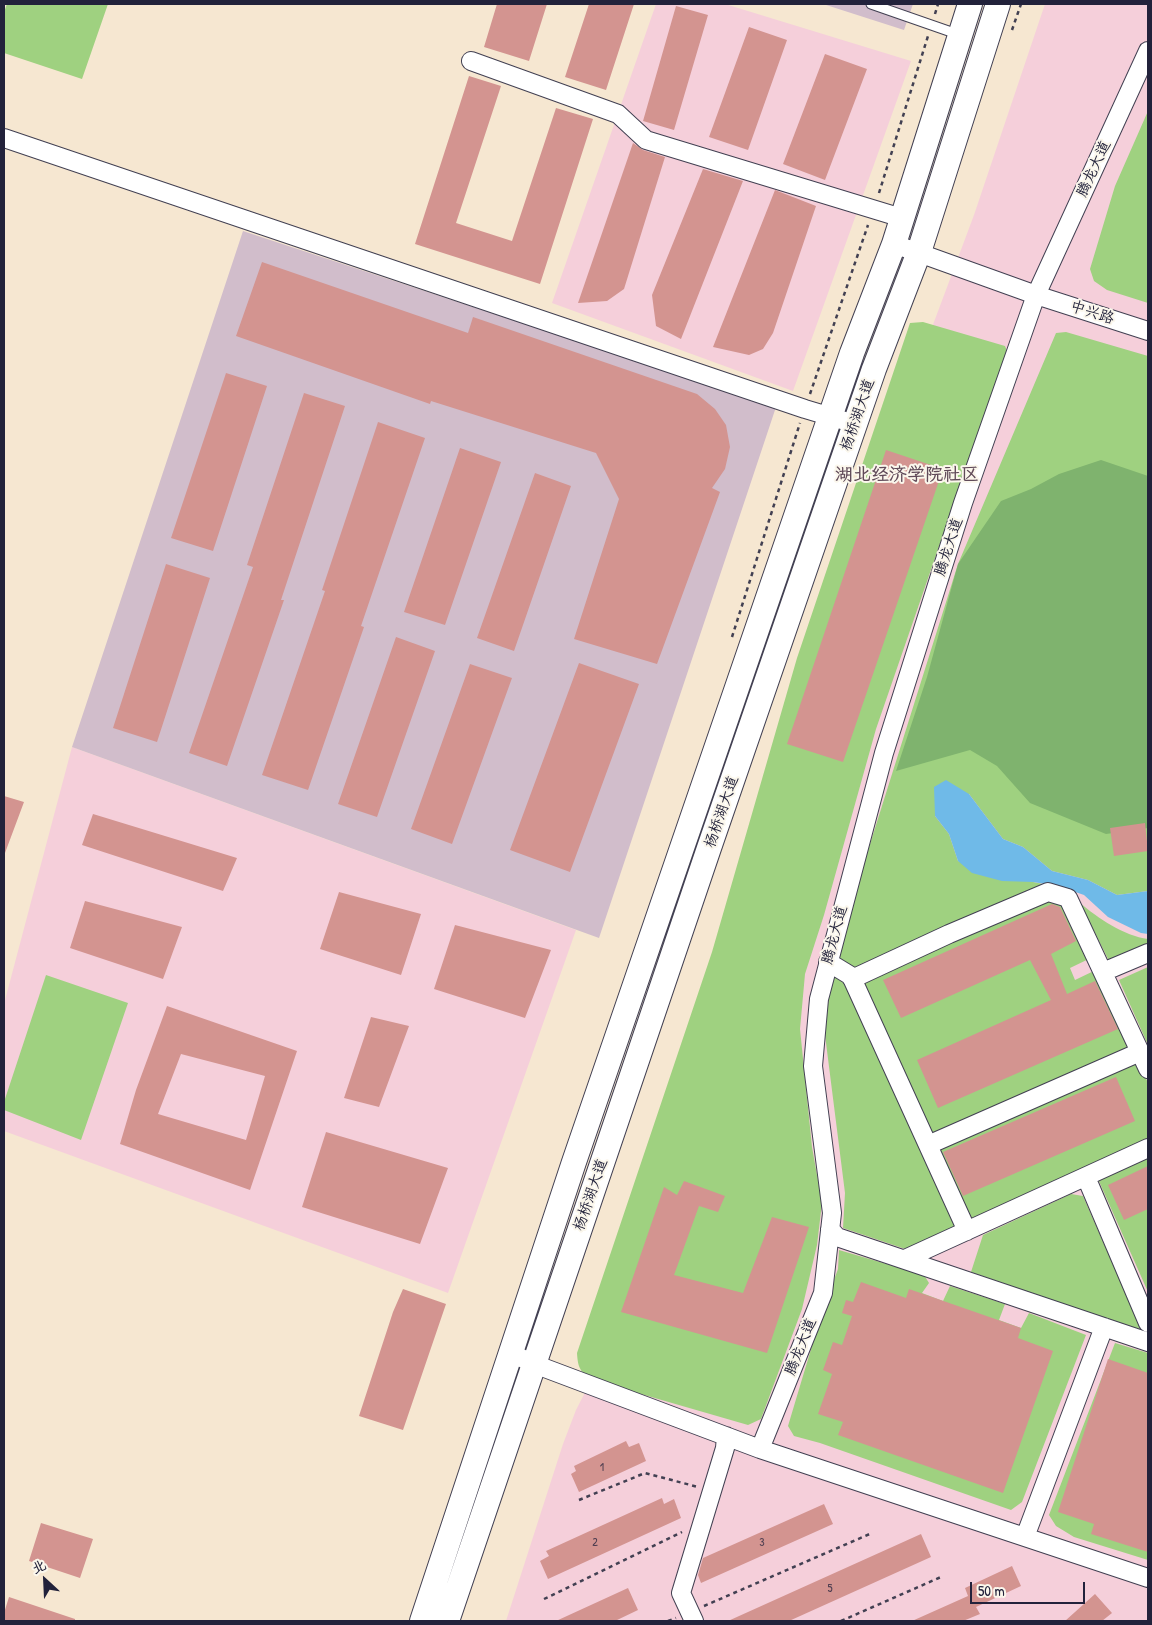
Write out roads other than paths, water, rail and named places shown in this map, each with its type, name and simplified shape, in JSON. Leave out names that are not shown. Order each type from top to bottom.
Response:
[{"type":"main road","name":"杨桥湖大道","points":[[422,1621],[574,1162],[830,416],[894,244],[970,4]]},
{"type":"main road","name":"杨桥湖大道","points":[[447,1621],[855,424],[919,252],[998,4]]},
{"type":"street","name":"腾龙大道","points":[[760,1449],[823,1293],[832,1213],[813,1066],[818,999],[884,753],[963,503],[1036,295],[1148,51]]},
{"type":"street","points":[[471,61],[618,114],[646,140],[902,218]]},
{"type":"street","points":[[4,138],[855,424]]},
{"type":"street","name":"中兴路","points":[[894,244],[1036,295],[1148,331]]},
{"type":"street","points":[[852,979],[949,934],[1048,892],[1068,898],[1148,1070]]},
{"type":"street","points":[[1103,972],[1148,953]]},
{"type":"street","points":[[828,962],[852,979],[967,1231]]},
{"type":"street","points":[[928,1145],[1140,1052]]},
{"type":"street","points":[[905,1259],[1148,1148]]},
{"type":"street","points":[[1086,1177],[1148,1322]]},
{"type":"street","points":[[830,1229],[837,1237],[1148,1342]]},
{"type":"street","points":[[1024,1537],[1104,1327]]},
{"type":"street","points":[[511,1354],[760,1449],[1148,1578]]},
{"type":"street","points":[[692,1617],[681,1593],[725,1448],[726,1436]]},
{"type":"lane","points":[[871,4],[960,35]]},
{"type":"water","points":[[946,780],[969,794],[1003,839],[1023,847],[1052,871],[1088,880],[1117,895],[1148,891],[1148,934],[1141,933],[1108,917],[1084,895],[1058,886],[1033,882],[1002,881],[972,873],[958,861],[949,834],[935,816],[934,787]]},
{"type":"district","name":"湖北经济学院社区","points":[[907,475]]}]
